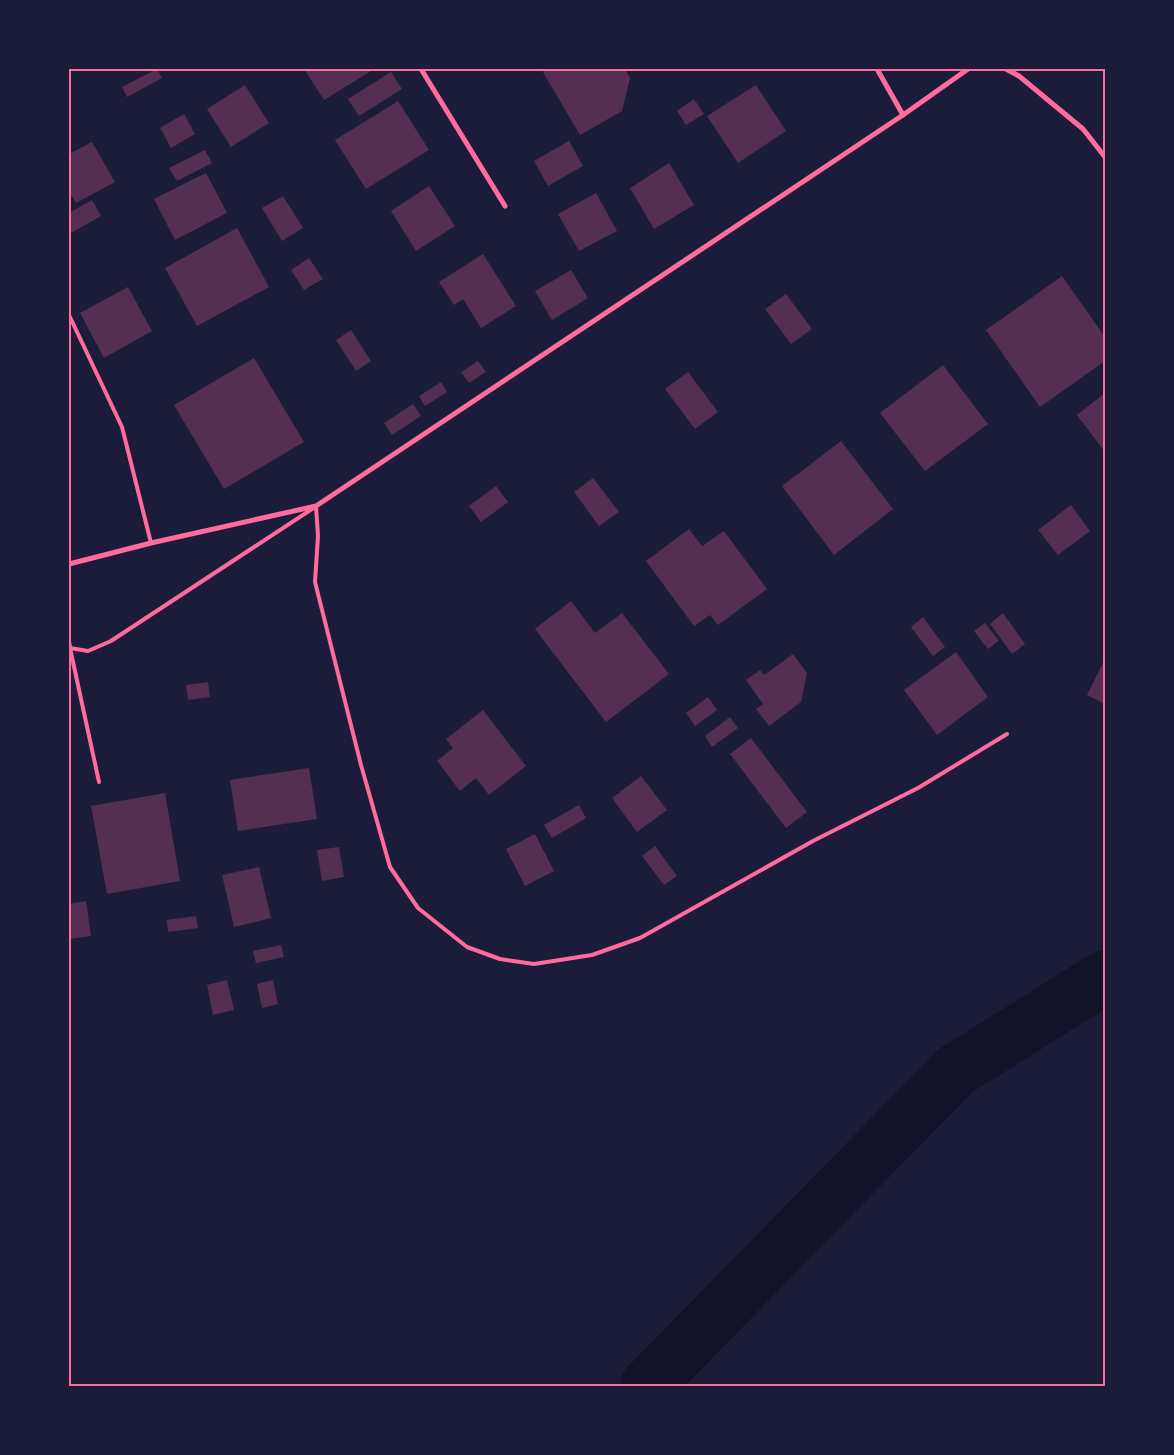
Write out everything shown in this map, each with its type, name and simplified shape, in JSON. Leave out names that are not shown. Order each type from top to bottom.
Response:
[{"type":"street","points":[[421,69],[505,206]]},
{"type":"street","points":[[877,69],[904,115]]},
{"type":"street","points":[[69,564],[151,543],[316,506],[904,115],[968,69]]},
{"type":"street","points":[[1006,69],[1019,76],[1083,129],[1105,157]]},
{"type":"lane","points":[[69,315],[122,427],[151,543]]},
{"type":"lane","points":[[70,648],[88,651],[110,641],[316,506],[318,536],[315,582],[361,765],[390,867],[418,908],[467,947],[500,960],[534,964],[592,955],[640,938],[813,841],[918,788],[1007,734]]},
{"type":"lane","points":[[69,641],[99,782]]},
{"type":"building","points":[[157,69],[162,78],[127,97],[122,87]]},
{"type":"building","points":[[304,69],[369,69],[371,71],[324,100]]},
{"type":"building","points":[[550,69],[625,69],[630,78],[622,111],[580,135],[543,72]]},
{"type":"building","points":[[391,72],[402,89],[359,116],[348,99]]},
{"type":"building","points":[[245,85],[269,123],[231,147],[207,109]]},
{"type":"building","points":[[756,85],[786,131],[738,163],[707,116]]},
{"type":"building","points":[[694,99],[704,114],[686,125],[677,111]]},
{"type":"building","points":[[398,101],[429,150],[366,189],[335,140]]},
{"type":"building","points":[[184,114],[195,134],[171,148],[160,128]]},
{"type":"building","points":[[569,141],[583,166],[548,186],[534,161]]},
{"type":"building","points":[[92,142],[115,182],[76,203],[69,191],[69,154]]},
{"type":"building","points":[[205,150],[212,163],[177,181],[169,168]]},
{"type":"building","points":[[669,163],[694,205],[654,229],[630,188]]},
{"type":"building","points":[[206,173],[227,213],[175,240],[154,199]]},
{"type":"building","points":[[429,186],[455,226],[416,251],[391,211]]},
{"type":"building","points":[[596,193],[617,231],[579,251],[558,214]]},
{"type":"building","points":[[283,196],[303,228],[282,241],[262,208]]},
{"type":"building","points":[[92,200],[101,216],[69,234],[69,213]]},
{"type":"building","points":[[237,228],[269,287],[197,326],[165,268]]},
{"type":"building","points":[[483,254],[516,306],[481,328],[463,299],[454,305],[439,282]]},
{"type":"building","points":[[309,258],[323,279],[304,290],[291,270]]},
{"type":"building","points":[[571,270],[588,298],[552,320],[535,291]]},
{"type":"building","points":[[1062,276],[1105,337],[1105,361],[1040,407],[986,330]]},
{"type":"building","points":[[128,287],[152,331],[104,358],[80,313]]},
{"type":"building","points":[[786,294],[812,329],[791,344],[765,309]]},
{"type":"building","points":[[351,330],[371,361],[356,371],[336,340]]},
{"type":"building","points":[[254,358],[304,442],[224,489],[174,405]]},
{"type":"building","points":[[478,361],[486,372],[469,383],[461,372]]},
{"type":"building","points":[[943,365],[988,424],[925,471],[880,413]]},
{"type":"building","points":[[688,372],[718,412],[695,429],[665,389]]},
{"type":"building","points":[[441,382],[447,392],[425,406],[419,396]]},
{"type":"building","points":[[1105,393],[1105,452],[1077,415]]},
{"type":"building","points":[[413,404],[421,416],[392,435],[384,423]]},
{"type":"building","points":[[841,441],[893,509],[834,555],[782,486]]},
{"type":"building","points":[[593,478],[619,512],[599,526],[574,492]]},
{"type":"building","points":[[496,486],[508,502],[481,522],[469,506]]},
{"type":"building","points":[[1071,505],[1090,531],[1058,555],[1038,530]]},
{"type":"building","points":[[689,529],[702,546],[724,531],[767,589],[718,625],[710,615],[694,626],[646,561]]},
{"type":"building","points":[[571,601],[595,633],[622,613],[669,674],[606,722],[535,629]]},
{"type":"building","points":[[1003,613],[1025,644],[1012,654],[990,624]]},
{"type":"building","points":[[923,617],[945,647],[933,656],[911,627]]},
{"type":"building","points":[[985,623],[999,641],[988,649],[974,631]]},
{"type":"building","points":[[956,652],[988,697],[937,735],[904,690]]},
{"type":"building","points":[[793,654],[807,673],[801,702],[769,726],[756,709],[763,704],[746,680],[760,670],[764,675]]},
{"type":"building","points":[[1105,659],[1105,704],[1087,695]]},
{"type":"building","points":[[208,682],[210,697],[188,700],[186,685]]},
{"type":"building","points":[[708,697],[717,710],[695,726],[686,713]]},
{"type":"building","points":[[483,710],[526,766],[489,795],[476,778],[460,791],[437,761],[453,748],[446,739]]},
{"type":"building","points":[[730,717],[738,728],[712,747],[705,736]]},
{"type":"building","points":[[751,738],[807,812],[786,828],[730,754]]},
{"type":"building","points":[[309,768],[317,819],[238,831],[230,780]]},
{"type":"building","points":[[641,776],[667,810],[637,832],[612,798]]},
{"type":"building","points":[[165,793],[180,881],[107,894],[91,806]]},
{"type":"building","points":[[579,805],[586,818],[552,838],[544,825]]},
{"type":"building","points":[[535,834],[554,871],[525,886],[506,849]]},
{"type":"building","points":[[655,846],[677,876],[664,885],[642,856]]},
{"type":"building","points":[[339,847],[344,877],[322,881],[317,850]]},
{"type":"building","points":[[259,867],[271,918],[234,927],[222,875]]},
{"type":"building","points":[[86,901],[91,936],[69,939],[69,904]]},
{"type":"building","points":[[196,916],[198,928],[168,932],[167,920]]},
{"type":"building","points":[[281,945],[284,957],[256,963],[253,951]]},
{"type":"building","points":[[227,980],[234,1010],[213,1015],[207,985]]},
{"type":"building","points":[[273,980],[278,1004],[262,1008],[257,984]]},
{"type":"waterway","points":[[647,1386],[955,1071],[1105,977]]}]
